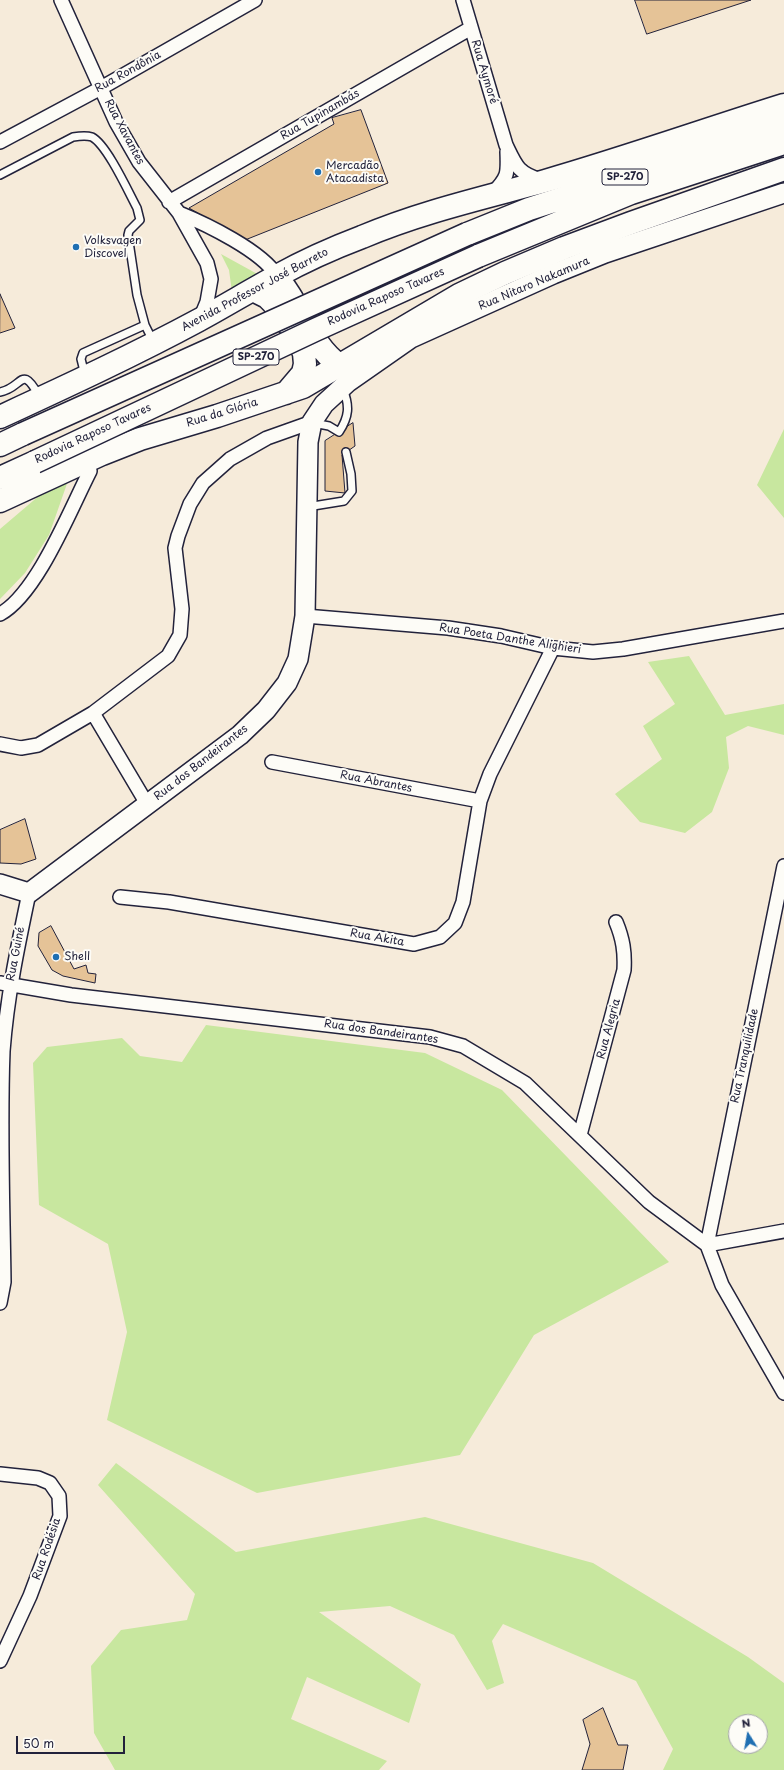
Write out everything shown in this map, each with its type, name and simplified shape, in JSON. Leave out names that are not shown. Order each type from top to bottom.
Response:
[{"type":"highway","name":"Avenida Professor José Barreto","points":[[0,417],[86,377],[150,334],[200,319],[277,276],[365,235],[416,217],[493,193],[544,181],[652,149],[784,105]]},
{"type":"highway","name":"SP-270","points":[[0,445],[467,234],[528,209],[600,186],[784,121]]},
{"type":"highway","name":"Rodovia Raposo Tavares","points":[[0,478],[315,330],[544,227],[631,193],[784,143]]},
{"type":"highway","name":"Rua da Glória","points":[[0,501],[102,454],[177,427],[217,416],[303,387],[459,295],[505,273],[564,248],[631,223],[784,169]]},
{"type":"highway","points":[[294,302],[295,285],[303,263]]},
{"type":"highway","points":[[277,276],[294,302],[318,345],[330,359],[340,366]]},
{"type":"highway","points":[[253,290],[267,297],[273,303],[294,332],[304,353],[305,364],[303,373],[285,393]]},
{"type":"main road","name":"Rua Nitaro Nakamura","points":[[312,422],[324,404],[342,387],[411,338],[553,274],[605,253],[784,193]]},
{"type":"main road","name":"Rua dos Bandeirantes","points":[[29,893],[240,735],[266,710],[287,683],[298,659],[305,616],[308,442],[312,422]]},
{"type":"main road","points":[[0,884],[29,893]]},
{"type":"street","name":"Rua Xavantes","points":[[61,0],[116,122],[139,162],[179,213],[206,263],[211,279],[207,302],[200,319]]},
{"type":"street","name":"Rua Rondônia","points":[[0,142],[101,88],[255,0]]},
{"type":"street","name":"Rua Aymoré","points":[[463,0],[506,145]]},
{"type":"street","name":"Rua Tupinambás","points":[[169,202],[471,28]]},
{"type":"street","points":[[506,145],[519,170],[527,176],[544,181]]},
{"type":"street","points":[[493,193],[504,181],[508,169],[506,145]]},
{"type":"street","name":"Rua Xavantes","points":[[179,213],[229,238],[260,257],[277,276]]},
{"type":"street","points":[[0,744],[21,748],[38,745],[93,713],[168,656],[180,635],[182,609],[175,548],[190,504],[203,483],[230,459],[267,438],[312,422]]},
{"type":"street","points":[[0,614],[27,590],[44,563],[90,471]]},
{"type":"street","name":"Rua Poeta Danthe Alighieri","points":[[305,616],[448,628],[500,636],[553,648],[593,652],[622,649],[784,621]]},
{"type":"street","name":"Rua Akita","points":[[120,898],[169,902],[414,944],[440,937],[455,924],[463,902],[480,801],[490,774],[553,648]]},
{"type":"street","points":[[93,713],[147,804]]},
{"type":"street","name":"Rua Abrantes","points":[[272,762],[480,801]]},
{"type":"street","name":"Rua Tranquilidade","points":[[707,1245],[784,866]]},
{"type":"street","name":"Rua Guiné","points":[[0,1303],[4,1282],[1,1130],[5,984],[29,893]]},
{"type":"street","name":"Rua Alegria","points":[[580,1135],[624,970],[625,949],[616,922]]},
{"type":"street","name":"Rua dos Bandeirantes","points":[[5,984],[71,995],[430,1037],[464,1046],[525,1084],[580,1135],[622,1178],[649,1202],[707,1245]]},
{"type":"street","points":[[784,1231],[707,1245],[722,1285],[784,1393]]},
{"type":"street","name":"Rua Rodésia","points":[[0,1474],[38,1478],[50,1483],[59,1496],[60,1516],[30,1596],[0,1661]]},
{"type":"lane","points":[[0,175],[73,137],[84,136],[92,138],[104,147],[137,208],[140,217],[140,220],[129,231],[128,235],[137,295],[150,334]]},
{"type":"lane","points":[[0,392],[22,380],[27,379],[31,382],[40,398]]},
{"type":"lane","points":[[312,422],[329,426],[340,432],[349,411],[347,399],[342,387]]},
{"type":"lane","points":[[307,507],[344,501],[352,491],[351,474],[346,452]]},
{"type":"green space","points":[[221,254],[261,276],[232,292],[229,270]]},
{"type":"green space","points":[[784,429],[784,518],[757,485]]},
{"type":"green space","points":[[69,478],[49,535],[25,573],[0,599],[0,529],[47,489]]},
{"type":"green space","points":[[689,656],[725,715],[784,704],[784,735],[748,726],[726,737],[729,768],[712,812],[685,833],[640,822],[615,794],[662,759],[643,726],[675,704],[648,662]]},
{"type":"green space","points":[[206,1025],[425,1053],[502,1090],[669,1262],[534,1335],[460,1455],[257,1493],[107,1420],[127,1332],[108,1244],[39,1205],[33,1063],[47,1047],[122,1038],[140,1056],[182,1062]]},
{"type":"green space","points":[[116,1463],[236,1552],[425,1517],[593,1563],[748,1657],[784,1683],[784,1770],[663,1770],[673,1749],[636,1681],[503,1624],[492,1641],[504,1683],[487,1690],[454,1635],[390,1606],[319,1612],[421,1684],[409,1723],[307,1677],[291,1719],[387,1761],[379,1770],[115,1770],[94,1733],[91,1666],[121,1630],[187,1620],[195,1594],[98,1485]]},
{"type":"building","points":[[635,0],[751,0],[647,34]]},
{"type":"building","name":"Mercadão Atacadista","points":[[361,110],[388,183],[245,240],[189,208],[334,124],[332,118]]},
{"type":"building","points":[[0,294],[15,328],[0,333]]},
{"type":"building","points":[[353,423],[355,446],[342,455],[345,493],[325,491],[325,441]]},
{"type":"building","points":[[25,819],[36,859],[21,864],[0,863],[0,830]]},
{"type":"building","name":"Shell","points":[[51,926],[74,969],[86,965],[88,973],[96,974],[95,983],[63,976],[52,970],[38,946],[39,933]]},
{"type":"building","points":[[603,1708],[618,1745],[628,1745],[623,1770],[582,1770],[590,1744],[583,1720]]},
{"type":"place","name":"Mercadão Atacadista","points":[[318,172]]},
{"type":"place","name":"Volksvagen Discovel","points":[[76,247]]},
{"type":"place","name":"Shell","points":[[56,957]]}]
